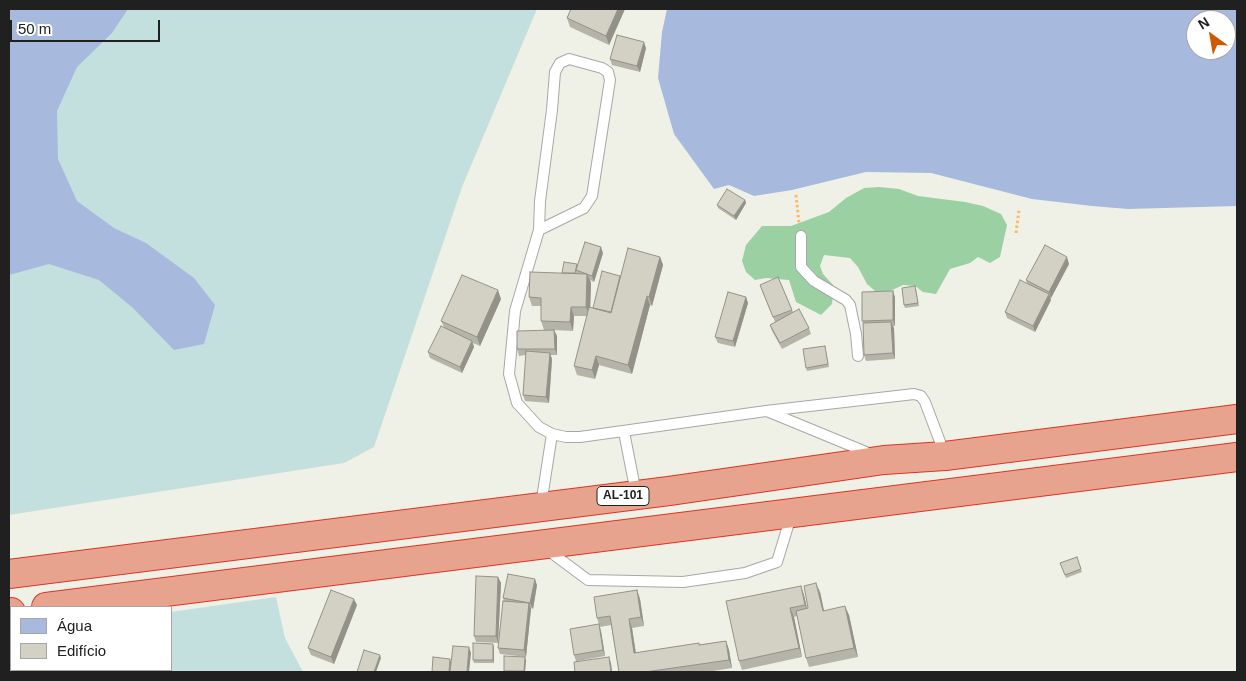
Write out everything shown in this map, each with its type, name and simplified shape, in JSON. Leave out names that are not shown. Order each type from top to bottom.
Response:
[{"type":"highway","name":"AL-101","points":[[9,574],[541,507],[884,460],[945,456],[1237,419]]},
{"type":"highway","points":[[54,606],[1237,457]]},
{"type":"lane","points":[[539,230],[584,208],[592,196],[610,80],[608,72],[602,68],[569,59],[560,63],[555,72],[540,201],[539,230],[515,311],[509,374],[517,403],[539,427],[552,434],[580,437],[766,411],[914,394],[921,396],[925,402],[945,456]]},
{"type":"lane","points":[[801,236],[801,267],[814,281],[846,300],[850,305],[858,356]]},
{"type":"lane","points":[[766,411],[884,460]]},
{"type":"lane","points":[[624,432],[636,494]]},
{"type":"lane","points":[[541,507],[552,434]]},
{"type":"lane","points":[[540,545],[588,580],[683,582],[746,573],[778,562],[792,513]]},
{"type":"path","points":[[796,195],[801,236]]},
{"type":"path","points":[[1016,233],[1019,210]]},
{"type":"green space","points":[[864,188],[899,189],[918,196],[965,202],[983,206],[1001,214],[1007,225],[1000,257],[990,263],[978,257],[970,263],[950,269],[936,294],[923,292],[915,286],[903,285],[890,291],[875,291],[867,284],[858,267],[850,258],[824,255],[820,266],[823,274],[834,286],[832,304],[821,315],[796,302],[789,280],[766,278],[755,280],[746,272],[742,261],[746,245],[762,226],[791,226],[829,212],[846,198]]},
{"type":"shaded area","points":[[9,9],[537,9],[462,187],[374,447],[344,463],[9,515]]},
{"type":"shaded area","points":[[276,597],[285,638],[303,672],[9,672],[9,634],[10,671],[172,671],[172,612]]},
{"type":"water","points":[[9,9],[128,9],[112,33],[77,67],[57,111],[58,159],[77,201],[114,228],[146,243],[194,278],[215,305],[204,344],[174,350],[133,308],[99,280],[49,264],[9,275]]},
{"type":"water","points":[[667,9],[1237,9],[1237,206],[1128,209],[1092,206],[1032,199],[931,173],[866,172],[792,190],[754,196],[729,185],[714,189],[674,134],[658,78],[662,32]]},
{"type":"building","points":[[571,9],[618,9],[606,36],[567,18]]},
{"type":"building","points":[[617,35],[644,42],[637,66],[610,59]]},
{"type":"building","points":[[727,189],[745,200],[734,216],[717,205]]},
{"type":"building","points":[[585,242],[601,247],[592,276],[576,270]]},
{"type":"building","points":[[1045,245],[1067,257],[1049,292],[1026,280]]},
{"type":"building","points":[[628,248],[660,257],[628,365],[596,356],[592,370],[574,366],[589,307],[611,313]]},
{"type":"building","points":[[564,262],[577,264],[575,273],[562,273]]},
{"type":"building","points":[[602,271],[620,276],[611,312],[593,308]]},
{"type":"building","points":[[530,272],[587,274],[586,307],[571,307],[570,322],[541,321],[541,298],[529,297]]},
{"type":"building","points":[[462,275],[498,290],[477,337],[441,321]]},
{"type":"building","points":[[778,277],[792,310],[773,317],[760,285]]},
{"type":"building","points":[[1020,280],[1049,294],[1033,326],[1005,312]]},
{"type":"building","points":[[915,286],[918,303],[904,305],[902,288]]},
{"type":"building","points":[[893,291],[893,320],[862,321],[862,292]]},
{"type":"building","points":[[728,292],[746,297],[733,341],[715,337]]},
{"type":"building","points":[[799,309],[809,328],[780,343],[770,325]]},
{"type":"building","points":[[891,322],[893,353],[864,355],[863,323]]},
{"type":"building","points":[[441,326],[472,341],[460,367],[428,352]]},
{"type":"building","points":[[554,330],[555,349],[517,349],[517,331]]},
{"type":"building","points":[[825,346],[828,364],[806,368],[803,349]]},
{"type":"building","points":[[526,351],[550,353],[546,397],[523,395]]},
{"type":"building","points":[[1077,557],[1081,569],[1065,575],[1060,563]]},
{"type":"building","points":[[508,574],[535,579],[530,603],[503,598]]},
{"type":"building","points":[[476,576],[498,577],[496,636],[474,636]]},
{"type":"building","points":[[816,583],[823,611],[845,606],[854,648],[806,658],[796,611],[808,608],[804,586]]},
{"type":"building","points":[[801,586],[805,605],[790,608],[799,648],[739,661],[726,601]]},
{"type":"building","points":[[331,590],[354,599],[331,657],[308,648]]},
{"type":"building","points":[[637,590],[641,617],[629,619],[634,653],[699,643],[699,645],[726,641],[729,660],[645,672],[619,672],[610,616],[597,618],[594,597]]},
{"type":"building","points":[[503,601],[529,603],[524,650],[498,648]]},
{"type":"building","points":[[599,624],[603,650],[574,655],[570,629]]},
{"type":"building","points":[[473,643],[493,644],[493,660],[473,660]]},
{"type":"building","points":[[453,646],[469,647],[467,672],[450,672]]},
{"type":"building","points":[[364,650],[380,655],[374,672],[357,672]]},
{"type":"building","points":[[504,656],[525,657],[524,671],[504,671]]},
{"type":"building","points":[[433,657],[450,659],[449,672],[432,672]]},
{"type":"building","points":[[609,657],[611,672],[575,672],[574,662]]}]
